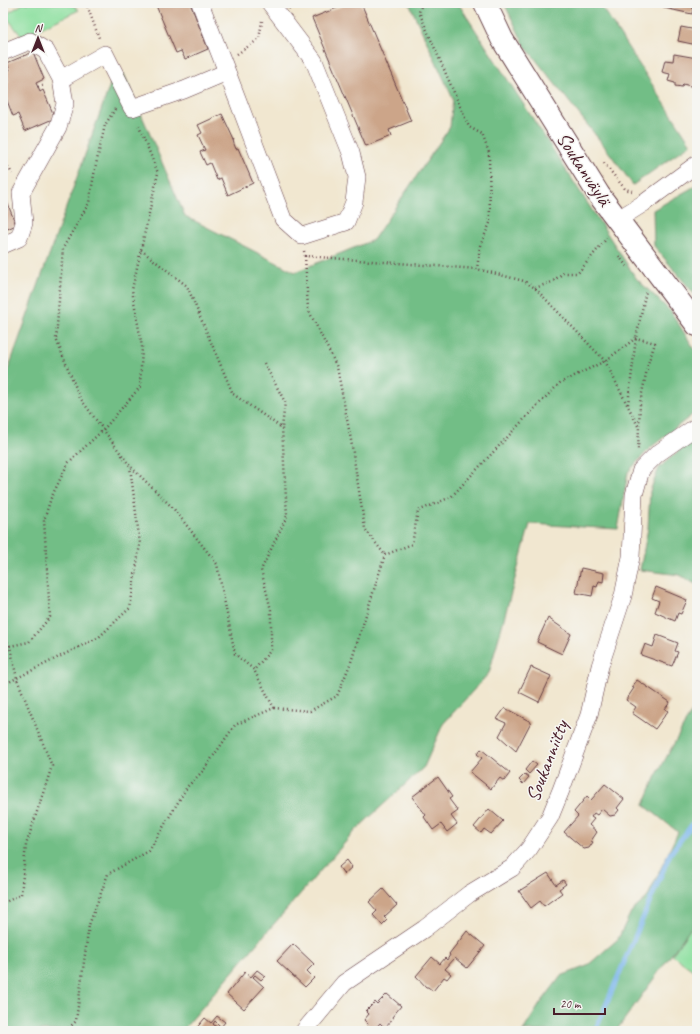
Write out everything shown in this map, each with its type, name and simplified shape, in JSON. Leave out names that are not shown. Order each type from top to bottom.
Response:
[{"type":"main road","name":"Soukanväylä","points":[[485,3],[502,39],[599,195],[612,229],[697,325]]},
{"type":"street","points":[[200,3],[282,219],[302,236],[346,222],[354,202],[357,177],[352,153],[314,61],[266,10]]},
{"type":"street","points":[[3,52],[30,41],[46,51],[61,79],[65,104],[58,127],[21,193],[24,223],[19,238],[3,245]]},
{"type":"street","points":[[61,79],[105,54],[132,108],[184,90],[225,67]]},
{"type":"street","points":[[612,229],[644,203],[697,164]]},
{"type":"street","name":"Soukanniitty","points":[[304,1031],[344,983],[424,929],[469,894],[512,868],[529,849],[550,817],[589,715],[600,666],[623,596],[631,557],[634,495],[642,470],[657,454],[697,426]]},
{"type":"path","points":[[86,3],[105,54]]},
{"type":"path","points":[[422,3],[419,12],[469,127],[482,134],[489,153],[490,223],[480,246],[477,269]]},
{"type":"path","points":[[225,67],[259,39],[266,10]]},
{"type":"path","points":[[124,93],[105,125],[95,169],[90,203],[63,248],[56,339],[80,398],[130,466],[173,508],[217,564],[235,654],[254,670],[274,708]]},
{"type":"path","points":[[3,656],[10,646],[29,642],[50,618],[44,520],[51,498],[68,463],[103,430],[140,387],[142,347],[132,290],[158,173],[132,108]]},
{"type":"path","points":[[535,288],[552,282],[563,272],[578,273],[612,229]]},
{"type":"path","points":[[302,236],[305,256],[308,309],[337,367],[352,440],[365,529],[385,555]]},
{"type":"path","points":[[141,250],[187,286],[233,394],[282,428]]},
{"type":"path","points":[[305,256],[477,269],[524,281],[535,288],[605,361],[639,426]]},
{"type":"path","points":[[628,404],[636,338],[646,288]]},
{"type":"path","points":[[385,555],[412,544],[418,511],[451,496],[560,383],[605,361],[636,338]]},
{"type":"path","points":[[636,338],[655,343],[648,364],[640,402],[638,448],[642,470]]},
{"type":"path","points":[[254,670],[272,650],[271,610],[261,570],[287,516],[282,428],[285,402],[264,362]]},
{"type":"path","points":[[3,685],[99,637],[130,608],[140,544],[130,466]]},
{"type":"path","points":[[66,1031],[76,1021],[89,925],[108,874],[149,851],[187,787],[203,771],[236,725],[274,708],[310,711],[337,696],[351,662],[385,555]]},
{"type":"path","points":[[3,635],[10,646],[17,679],[52,766],[26,845],[21,895],[3,903]]},
{"type":"green space","points":[[24,3],[71,3],[79,10],[22,37],[5,15]]},
{"type":"green space","points":[[409,3],[458,3],[636,278],[671,312],[697,353],[697,411],[650,448],[628,472],[618,529],[530,524],[489,673],[443,724],[424,767],[356,830],[182,1031],[3,1031],[3,384],[111,82],[124,74],[185,216],[295,272],[373,240],[450,127],[453,99]]},
{"type":"green space","points":[[504,3],[599,3],[691,144],[633,185],[605,147],[525,46]]},
{"type":"green space","points":[[697,185],[697,293],[695,295],[654,246],[653,210]]},
{"type":"green space","points":[[697,438],[697,585],[680,575],[640,570],[648,528],[650,491],[659,468],[677,452]]},
{"type":"green space","points":[[697,702],[697,919],[616,1031],[523,1031],[540,1004],[561,976],[587,966],[618,939],[631,912],[647,898],[678,832],[644,805],[655,778]]},
{"type":"green space","points":[[697,919],[697,973],[672,955]]},
{"type":"building","points":[[155,3],[190,3],[208,49],[185,59],[181,51],[176,53]]},
{"type":"building","points":[[286,3],[305,3],[289,9]]},
{"type":"building","points":[[349,3],[361,3],[411,121],[389,130],[391,136],[366,146],[312,18]]},
{"type":"building","points":[[665,3],[690,3],[693,9],[692,14],[664,8]]},
{"type":"building","points":[[681,27],[697,30],[697,45],[678,41]]},
{"type":"building","points":[[33,52],[44,79],[36,83],[40,92],[43,90],[55,118],[25,131],[18,114],[13,116],[4,93],[8,92],[4,83],[9,81],[6,72],[10,70],[7,63]]},
{"type":"building","points":[[674,54],[697,58],[697,75],[694,87],[683,84],[682,87],[675,86],[675,83],[668,81],[670,74],[662,72],[665,60],[673,61]]},
{"type":"building","points":[[222,114],[234,140],[236,149],[238,148],[253,183],[228,195],[221,178],[217,180],[210,163],[206,165],[200,152],[205,150],[198,135],[202,133],[198,125]]},
{"type":"building","points":[[5,197],[16,225],[3,231],[3,198]]},
{"type":"building","points":[[581,568],[604,573],[603,582],[599,581],[597,587],[594,586],[592,596],[576,593]]},
{"type":"building","points":[[656,587],[687,600],[681,614],[678,613],[675,621],[655,612],[659,601],[652,598]]},
{"type":"building","points":[[548,618],[571,634],[562,654],[537,642]]},
{"type":"building","points":[[657,635],[678,643],[675,651],[678,652],[672,666],[641,655],[645,644],[653,647]]},
{"type":"building","points":[[531,667],[551,676],[539,702],[519,692]]},
{"type":"building","points":[[637,680],[670,702],[665,709],[668,711],[655,729],[632,713],[636,707],[626,700],[634,688],[632,687]]},
{"type":"building","points":[[505,708],[531,722],[516,751],[499,736],[506,723],[497,719]]},
{"type":"building","points":[[481,749],[510,773],[504,781],[500,778],[491,789],[470,772],[482,758],[477,754]]},
{"type":"building","points":[[532,761],[537,765],[529,774],[525,770]]},
{"type":"building","points":[[525,774],[529,777],[523,784],[519,780]]},
{"type":"building","points":[[438,777],[452,797],[449,799],[458,811],[451,816],[457,824],[447,832],[441,824],[433,830],[424,817],[426,815],[412,797]]},
{"type":"building","points":[[605,784],[624,799],[617,808],[619,810],[615,815],[610,816],[602,809],[597,815],[594,813],[591,817],[594,819],[589,825],[597,832],[591,841],[593,842],[589,848],[584,849],[564,832],[578,816],[574,812],[587,796],[591,800]]},
{"type":"building","points":[[489,809],[503,821],[491,834],[484,829],[481,833],[474,827]]},
{"type":"building","points":[[347,860],[352,867],[344,874],[339,867]]},
{"type":"building","points":[[548,873],[556,885],[563,880],[566,884],[559,889],[562,893],[544,906],[540,901],[531,908],[519,891]]},
{"type":"building","points":[[383,889],[397,905],[384,917],[387,920],[382,925],[373,915],[377,911],[369,902]]},
{"type":"building","points":[[467,931],[485,946],[467,968],[455,958],[445,969],[451,974],[447,979],[444,977],[433,991],[426,987],[416,976],[432,957],[440,964],[445,958],[447,960],[450,955],[449,954]]},
{"type":"building","points":[[293,944],[314,964],[307,971],[314,978],[305,987],[277,961]]},
{"type":"building","points":[[257,970],[265,976],[261,980],[255,975],[253,977],[264,987],[244,1009],[227,994],[245,972],[251,977]]},
{"type":"building","points":[[387,994],[401,1006],[385,1028],[380,1023],[373,1031],[367,1026],[368,1024],[364,1020],[369,1014],[366,1011],[375,1002],[377,1004]]},
{"type":"building","points":[[217,1016],[225,1022],[221,1027],[215,1021],[213,1024],[221,1031],[194,1031],[205,1018],[211,1023]]},
{"type":"waterway","points":[[595,1031],[670,854],[697,818]]}]
